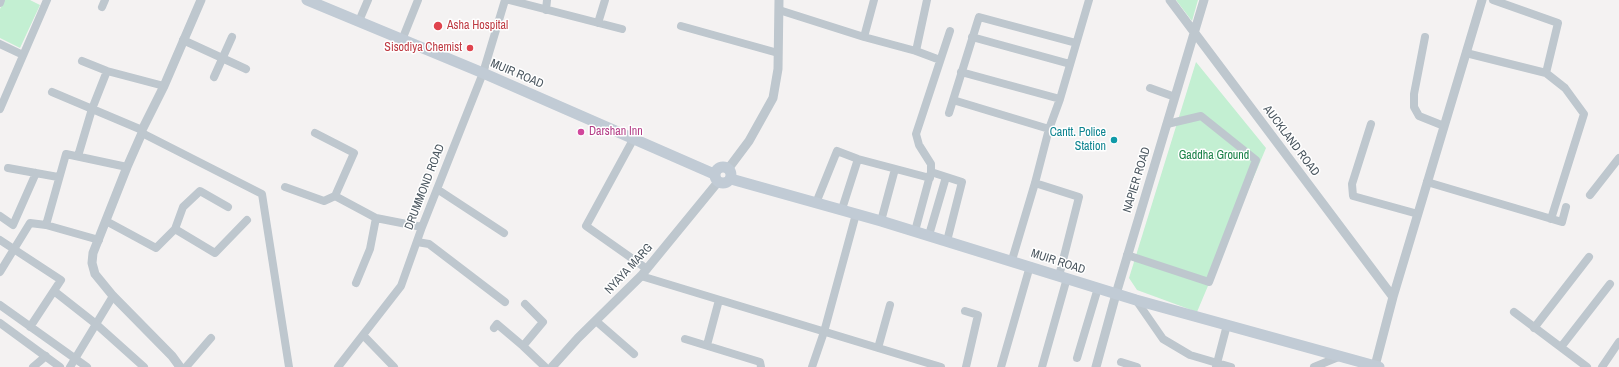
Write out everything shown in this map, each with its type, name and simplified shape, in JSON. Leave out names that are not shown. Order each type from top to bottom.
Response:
[{"type":"main road","name":"MUIR ROAD","points":[[307,0],[634,138],[716,178]]},
{"type":"main road","name":"MUIR ROAD","points":[[729,174],[816,203],[881,220],[1136,300],[1376,367]]},
{"type":"main road","points":[[716,178],[724,184],[729,182],[729,174]]},
{"type":"street","points":[[180,367],[172,356],[113,296],[95,274],[92,263],[93,253],[127,167],[201,0]]},
{"type":"street","points":[[359,22],[368,0]]},
{"type":"street","points":[[402,40],[418,0]]},
{"type":"street","name":"DRUMMOND ROAD","points":[[338,367],[401,286],[437,188],[483,73],[505,0]]},
{"type":"street","points":[[509,0],[622,29]]},
{"type":"street","points":[[546,10],[547,0]]},
{"type":"street","points":[[598,23],[605,0]]},
{"type":"street","points":[[729,174],[773,98],[778,69],[779,0]]},
{"type":"street","points":[[864,37],[874,0]]},
{"type":"street","points":[[916,52],[927,0]]},
{"type":"street","points":[[1012,260],[1035,183],[1049,129],[1060,99],[1088,0]]},
{"type":"street","name":"AUCKLAND ROAD","points":[[1170,0],[1393,297]]},
{"type":"street","name":"NAPIER ROAD","points":[[1096,367],[1127,255],[1204,0]]},
{"type":"street","points":[[1376,367],[1393,297],[1482,0]]},
{"type":"street","points":[[1493,0],[1558,23],[1546,73]]},
{"type":"street","points":[[0,109],[3,98],[23,55],[45,1]]},
{"type":"street","points":[[779,10],[940,60]]},
{"type":"street","points":[[949,113],[979,16],[1076,43]]},
{"type":"street","points":[[681,26],[778,53]]},
{"type":"street","points":[[914,231],[930,175],[931,164],[919,145],[916,134],[950,31]]},
{"type":"street","points":[[214,77],[232,37]]},
{"type":"street","points":[[972,37],[1070,64]]},
{"type":"street","points":[[1425,37],[1414,94],[1414,107],[1419,116],[1444,126]]},
{"type":"street","points":[[183,40],[246,69]]},
{"type":"street","points":[[0,44],[23,55]]},
{"type":"street","points":[[1466,53],[1546,73],[1565,88],[1584,114],[1551,219]]},
{"type":"street","points":[[82,61],[107,71],[164,86]]},
{"type":"street","points":[[78,156],[92,109],[107,71]]},
{"type":"street","points":[[961,72],[1060,99]]},
{"type":"street","points":[[1150,88],[1175,97]]},
{"type":"street","points":[[52,92],[142,132],[262,194],[288,367]]},
{"type":"street","points":[[953,100],[1049,129]]},
{"type":"street","points":[[1127,255],[1209,282],[1256,160],[1201,116],[1167,124]]},
{"type":"street","points":[[1372,124],[1352,184],[1354,196],[1418,214]]},
{"type":"street","points":[[285,186],[324,201],[335,196],[354,153],[315,133]]},
{"type":"street","points":[[634,138],[586,226],[644,273],[719,300],[878,348],[928,365],[941,367]]},
{"type":"street","points":[[816,203],[837,151],[858,159],[895,169],[946,177],[962,182],[947,241]]},
{"type":"street","points":[[46,225],[58,177],[66,154],[127,167]]},
{"type":"street","points":[[1590,195],[1619,158]]},
{"type":"street","points":[[842,209],[858,159]]},
{"type":"street","points":[[8,168],[58,177]]},
{"type":"street","points":[[881,220],[895,169]]},
{"type":"street","points":[[0,216],[13,225],[36,173]]},
{"type":"street","points":[[929,235],[946,177]]},
{"type":"street","name":"NYAYA MARG","points":[[552,367],[644,273],[716,178]]},
{"type":"street","points":[[1427,182],[1562,222],[1566,207]]},
{"type":"street","points":[[1035,183],[1079,197],[1063,277],[1042,367]]},
{"type":"street","points":[[437,188],[504,233]]},
{"type":"street","points":[[106,221],[156,248],[175,229],[183,207],[200,191],[228,207]]},
{"type":"street","points":[[335,196],[376,218],[422,227]]},
{"type":"street","points":[[812,367],[824,332],[856,214]]},
{"type":"street","points":[[356,283],[370,249],[376,218]]},
{"type":"street","points":[[175,229],[215,253],[247,220]]},
{"type":"street","points":[[0,272],[30,223],[46,225],[99,240]]},
{"type":"street","points":[[0,240],[61,280],[30,327]]},
{"type":"street","points":[[417,242],[428,244],[505,302]]},
{"type":"street","points":[[1534,328],[1589,257]]},
{"type":"street","points":[[1001,367],[1030,266]]},
{"type":"street","points":[[1561,347],[1610,284]]},
{"type":"street","points":[[1077,358],[1098,288]]},
{"type":"street","points":[[54,291],[96,324],[144,367]]},
{"type":"street","points":[[70,367],[113,296]]},
{"type":"street","points":[[707,345],[719,300]]},
{"type":"street","points":[[1136,300],[1163,339],[1190,355],[1216,365],[1231,367]]},
{"type":"street","points":[[523,346],[543,322],[525,304]]},
{"type":"street","points":[[0,305],[87,367]]},
{"type":"street","points":[[878,348],[890,305]]},
{"type":"street","points":[[964,311],[978,315],[966,367]]},
{"type":"street","points":[[1514,312],[1587,367]]},
{"type":"street","points":[[596,321],[634,354]]},
{"type":"street","points":[[0,323],[60,367]]},
{"type":"street","points":[[494,328],[497,324],[545,367]]},
{"type":"street","points":[[1216,365],[1226,325]]},
{"type":"street","points":[[363,335],[394,367]]},
{"type":"street","points":[[186,367],[211,338]]},
{"type":"street","points":[[685,339],[760,362],[761,367]]},
{"type":"street","points":[[1602,367],[1619,342]]},
{"type":"street","points":[[33,367],[46,356]]},
{"type":"street","points":[[1314,367],[1341,356]]},
{"type":"street","points":[[1121,362],[1137,367]]},
{"type":"green space","points":[[4,0],[30,0],[40,5],[20,48],[0,38],[0,9]]},
{"type":"green space","points":[[1176,0],[1198,0],[1192,21]]},
{"type":"green space","name":"Gaddha Ground","points":[[1196,62],[1266,148],[1197,312],[1137,290],[1129,278]]},
{"type":"place","name":"Asha Hospital","points":[[438,26]]},
{"type":"place","name":"Sisodiya Chemist","points":[[470,48]]},
{"type":"place","name":"Darshan Inn","points":[[581,132]]},
{"type":"place","name":"Cantt. Police Station","points":[[1114,140]]}]
